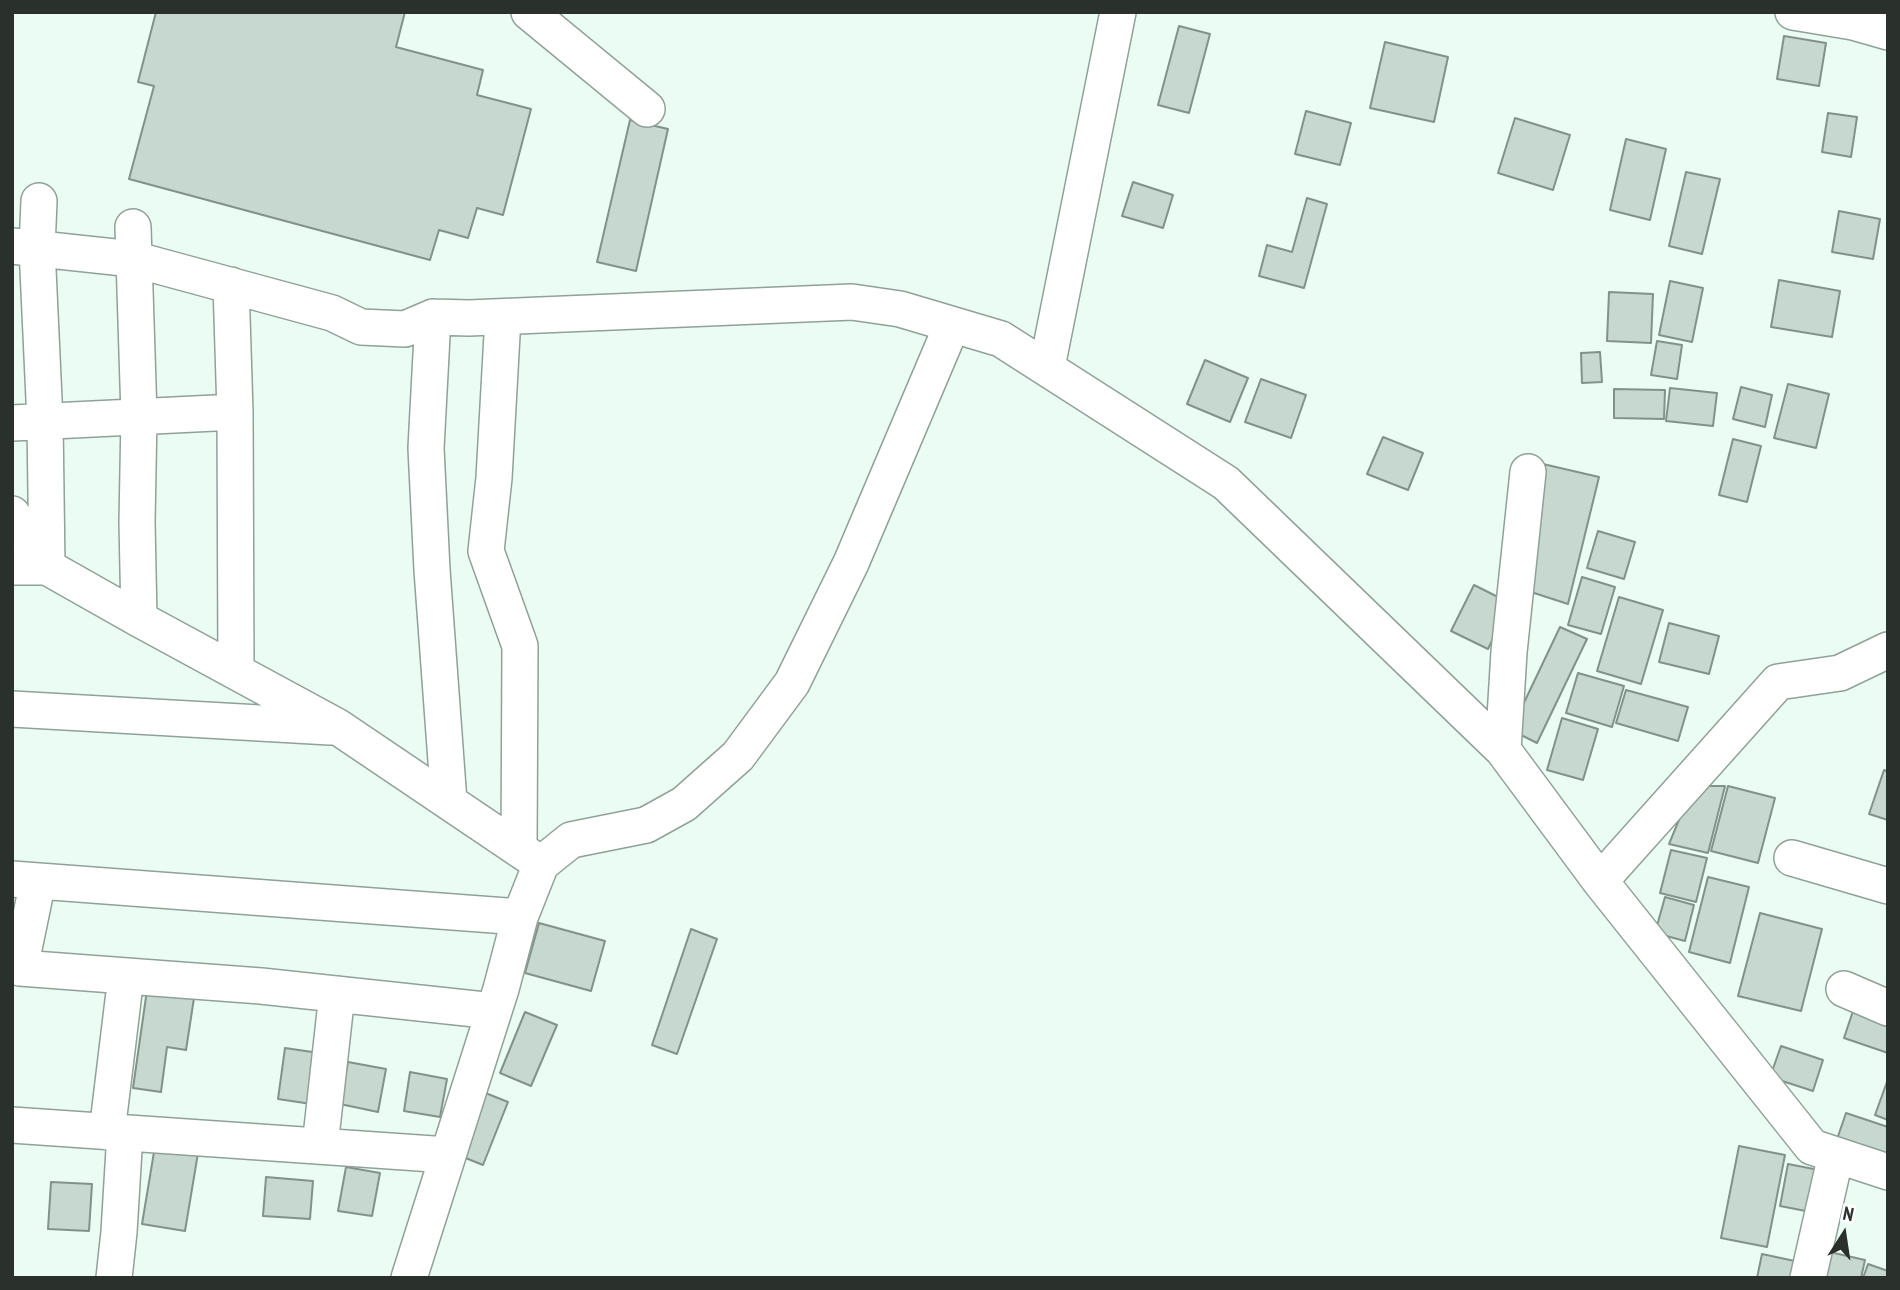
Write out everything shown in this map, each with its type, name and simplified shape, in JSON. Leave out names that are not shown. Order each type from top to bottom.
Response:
[{"type":"street","points":[[529,12],[648,109]]},
{"type":"street","points":[[1047,367],[1118,12]]},
{"type":"street","points":[[1793,12],[1854,17],[1888,32]]},
{"type":"street","points":[[39,201],[25,247],[29,422],[47,567]]},
{"type":"street","points":[[25,247],[133,243],[231,285],[332,313],[361,327],[405,329],[433,317],[503,317],[852,302],[900,309],[1001,339],[1226,482],[1503,750],[1600,881],[1812,1146],[1888,1172]]},
{"type":"street","points":[[133,243],[139,416],[139,619]]},
{"type":"street","points":[[231,285],[235,412],[236,671]]},
{"type":"street","points":[[433,317],[426,448],[449,802]]},
{"type":"street","points":[[409,1278],[494,1011],[520,917],[530,857],[520,646],[486,551],[494,478],[503,317]]},
{"type":"street","points":[[530,857],[571,840],[646,825],[684,804],[738,757],[792,683],[850,564],[952,325]]},
{"type":"street","points":[[29,422],[235,412]]},
{"type":"street","points":[[1503,750],[1509,652],[1528,472]]},
{"type":"street","points":[[12,514],[47,567],[338,727],[530,857]]},
{"type":"street","points":[[12,567],[47,567]]},
{"type":"street","points":[[1600,881],[1778,682],[1840,673],[1888,650]]},
{"type":"street","points":[[12,709],[338,727]]},
{"type":"street","points":[[1792,858],[1888,886]]},
{"type":"street","points":[[494,1011],[261,986],[20,968],[25,880],[520,917]]},
{"type":"street","points":[[114,1278],[119,1232],[116,1133],[126,976]]},
{"type":"street","points":[[1844,989],[1888,1008]]},
{"type":"street","points":[[320,1146],[338,994]]},
{"type":"street","points":[[12,1125],[448,1155]]},
{"type":"street","points":[[1808,1278],[1836,1155]]},
{"type":"building","points":[[156,12],[405,12],[396,47],[483,70],[477,95],[531,109],[503,215],[477,208],[468,238],[439,230],[430,260],[129,179],[154,86],[138,82]]},
{"type":"building","points":[[1179,26],[1210,34],[1189,113],[1158,105]]},
{"type":"building","points":[[1784,36],[1826,43],[1819,86],[1777,79]]},
{"type":"building","points":[[1385,42],[1448,57],[1434,122],[1370,108]]},
{"type":"building","points":[[1306,111],[1351,123],[1340,165],[1295,154]]},
{"type":"building","points":[[1828,113],[1857,117],[1851,157],[1822,152]]},
{"type":"building","points":[[1515,118],[1570,135],[1553,190],[1498,173]]},
{"type":"building","points":[[630,120],[668,129],[636,271],[597,262]]},
{"type":"building","points":[[1626,139],[1666,149],[1650,220],[1610,210]]},
{"type":"building","points":[[1686,172],[1720,179],[1702,254],[1669,246]]},
{"type":"building","points":[[1133,182],[1173,195],[1163,228],[1122,216]]},
{"type":"building","points":[[1307,198],[1327,204],[1304,288],[1259,276],[1267,245],[1292,252]]},
{"type":"building","points":[[1839,211],[1880,219],[1873,259],[1832,252]]},
{"type":"building","points":[[1779,280],[1840,291],[1832,337],[1771,327]]},
{"type":"building","points":[[1670,281],[1703,288],[1692,342],[1659,335]]},
{"type":"building","points":[[1609,292],[1653,294],[1651,343],[1607,341]]},
{"type":"building","points":[[1657,341],[1682,345],[1677,379],[1651,375]]},
{"type":"building","points":[[1600,352],[1602,382],[1582,383],[1581,353]]},
{"type":"building","points":[[1205,360],[1248,378],[1230,422],[1187,404]]},
{"type":"building","points":[[1261,379],[1306,395],[1291,438],[1245,422]]},
{"type":"building","points":[[1788,384],[1829,394],[1816,448],[1774,438]]},
{"type":"building","points":[[1741,387],[1772,395],[1765,427],[1733,419]]},
{"type":"building","points":[[1670,388],[1717,393],[1713,426],[1666,421]]},
{"type":"building","points":[[1614,389],[1665,390],[1664,419],[1614,418]]},
{"type":"building","points":[[1383,437],[1423,453],[1408,490],[1367,474]]},
{"type":"building","points":[[1733,439],[1761,446],[1747,502],[1719,495]]},
{"type":"building","points":[[1543,464],[1599,477],[1568,604],[1531,592]]},
{"type":"building","points":[[1598,531],[1635,542],[1624,579],[1587,568]]},
{"type":"building","points":[[1582,577],[1615,587],[1601,634],[1568,625]]},
{"type":"building","points":[[1474,585],[1510,603],[1488,649],[1451,631]]},
{"type":"building","points":[[1619,597],[1663,610],[1641,684],[1597,671]]},
{"type":"building","points":[[1669,623],[1719,636],[1709,674],[1659,662]]},
{"type":"building","points":[[1560,627],[1587,639],[1537,743],[1511,730]]},
{"type":"building","points":[[1578,673],[1624,686],[1612,727],[1566,713]]},
{"type":"building","points":[[1626,690],[1688,707],[1678,741],[1616,723]]},
{"type":"building","points":[[1562,718],[1598,729],[1583,780],[1547,770]]},
{"type":"building","points":[[1884,770],[1888,772],[1888,820],[1869,814]]},
{"type":"building","points":[[1693,786],[1725,786],[1708,853],[1669,844]]},
{"type":"building","points":[[1728,786],[1775,798],[1758,863],[1711,851]]},
{"type":"building","points":[[1671,850],[1707,858],[1696,902],[1660,893]]},
{"type":"building","points":[[1708,877],[1749,887],[1730,963],[1689,952]]},
{"type":"building","points":[[1665,897],[1694,905],[1685,941],[1655,933]]},
{"type":"building","points":[[1760,913],[1822,929],[1801,1011],[1738,996]]},
{"type":"building","points":[[539,923],[605,941],[591,991],[525,973]]},
{"type":"building","points":[[691,929],[717,939],[677,1054],[652,1045]]},
{"type":"building","points":[[147,990],[194,998],[186,1050],[167,1047],[161,1092],[133,1088]]},
{"type":"building","points":[[1855,1005],[1888,1021],[1888,1053],[1844,1038]]},
{"type":"building","points":[[525,1012],[557,1025],[531,1086],[500,1073]]},
{"type":"building","points":[[1781,1046],[1823,1060],[1813,1091],[1770,1077]]},
{"type":"building","points":[[285,1048],[326,1054],[318,1105],[278,1099]]},
{"type":"building","points":[[348,1062],[386,1069],[378,1112],[340,1104]]},
{"type":"building","points":[[410,1072],[447,1079],[440,1117],[404,1111]]},
{"type":"building","points":[[1888,1079],[1888,1120],[1875,1115]]},
{"type":"building","points":[[478,1090],[508,1102],[483,1165],[453,1153]]},
{"type":"building","points":[[1846,1113],[1888,1127],[1888,1166],[1834,1148]]},
{"type":"building","points":[[155,1146],[198,1153],[185,1231],[142,1224]]},
{"type":"building","points":[[1739,1146],[1785,1155],[1767,1247],[1721,1238]]},
{"type":"building","points":[[1788,1164],[1824,1171],[1816,1213],[1780,1206]]},
{"type":"building","points":[[346,1167],[380,1173],[372,1216],[338,1211]]},
{"type":"building","points":[[266,1177],[313,1181],[310,1219],[263,1216]]},
{"type":"building","points":[[51,1182],[92,1184],[89,1231],[48,1229]]},
{"type":"building","points":[[1821,1250],[1865,1260],[1861,1278],[1815,1278]]},
{"type":"building","points":[[1762,1254],[1804,1263],[1801,1278],[1757,1278]]},
{"type":"building","points":[[1868,1264],[1888,1271],[1888,1278],[1863,1278]]}]
